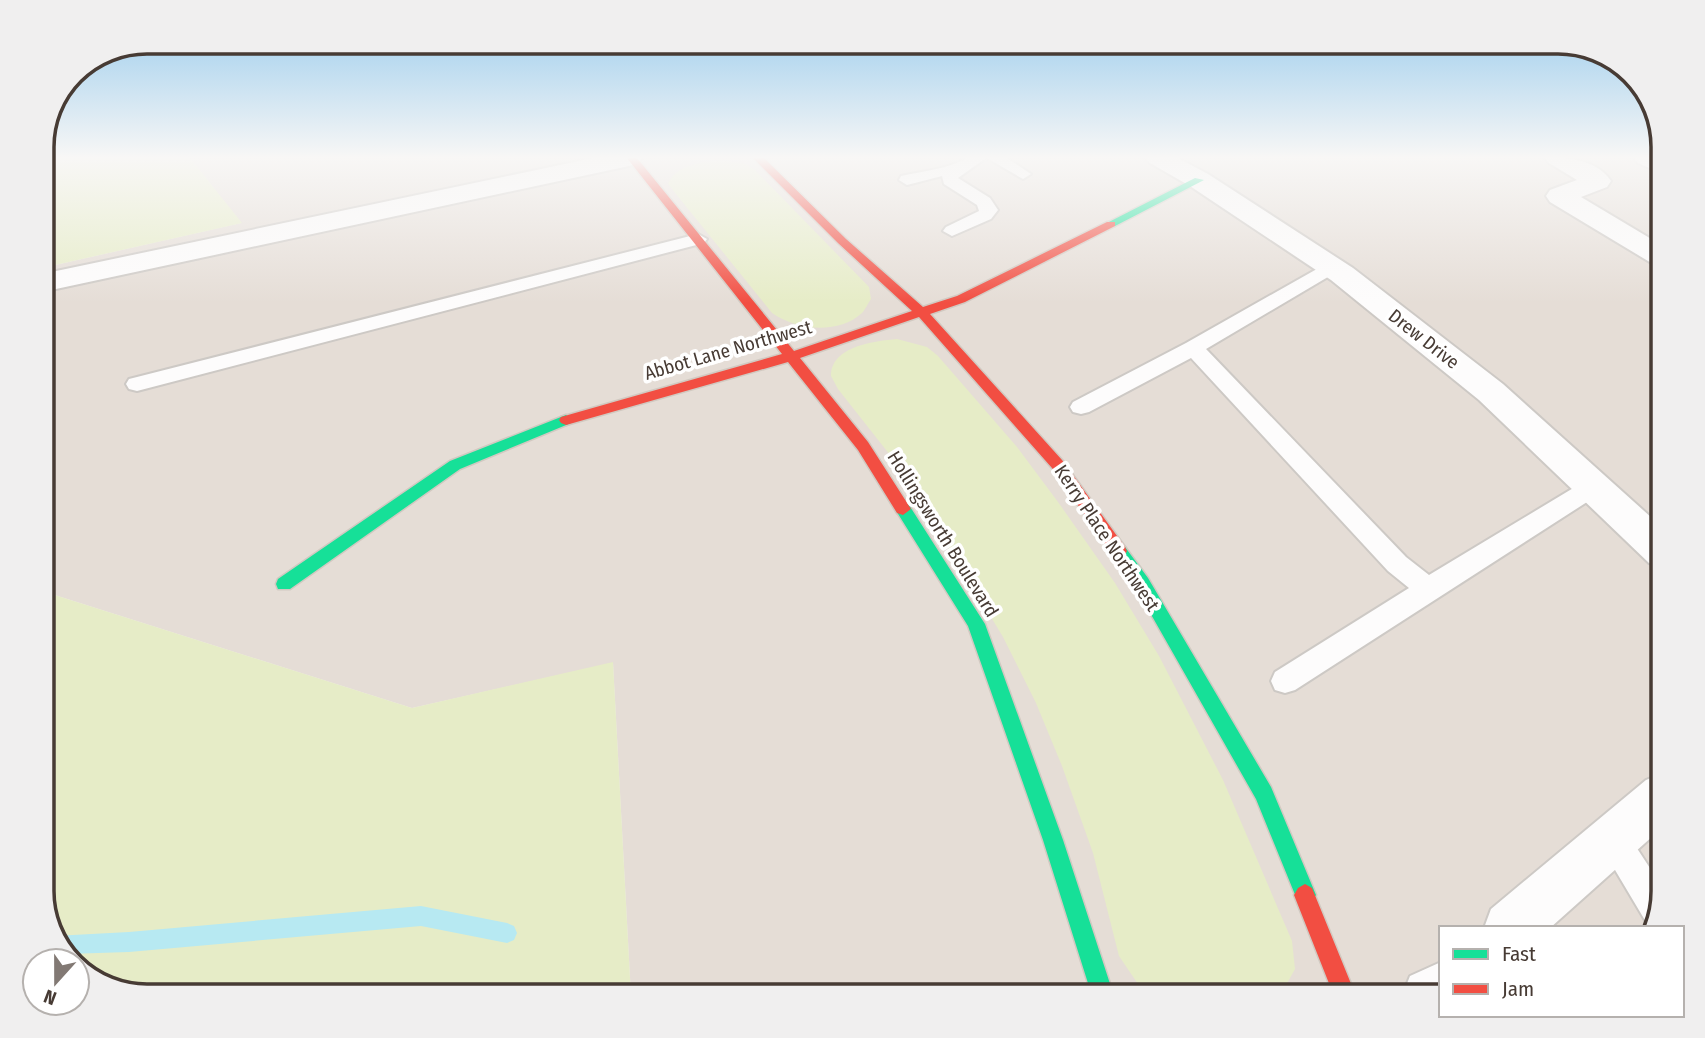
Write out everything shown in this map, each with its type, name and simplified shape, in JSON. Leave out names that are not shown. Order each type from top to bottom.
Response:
[{"type":"street","points":[[54,280],[403,206]]},
{"type":"street","name":"Hollingsworth Boulevard","points":[[671,206],[863,446],[976,624],[1053,840],[1099,984]]},
{"type":"street","name":"Kerry Place Northwest","points":[[807,206],[921,312],[1057,464],[1142,583],[1264,794],[1340,984]]},
{"type":"street","name":"Abbot Lane Northwest","points":[[284,584],[455,465],[567,419],[792,356],[961,299],[1146,206]]},
{"type":"street","name":"Drew Drive","points":[[1239,206],[1331,267],[1491,392],[1651,540]]},
{"type":"street","points":[[1577,206],[1651,251]]},
{"type":"street","points":[[1632,240],[1651,233]]},
{"type":"street","points":[[1512,926],[1651,806]]},
{"type":"lane","points":[[952,231],[985,215],[989,210],[987,206]]},
{"type":"lane","points":[[137,384],[698,239]]},
{"type":"lane","points":[[1081,407],[1193,348],[1331,267]]},
{"type":"lane","points":[[1193,348],[1397,564],[1428,589]]},
{"type":"lane","points":[[1285,681],[1593,487]]},
{"type":"lane","points":[[1612,838],[1650,898]]},
{"type":"shaded area","points":[[228,206],[1651,206],[1651,891],[1644,926],[1439,926],[1439,984],[630,984],[613,663],[412,708],[54,595],[54,265],[241,223]]},
{"type":"green space","points":[[54,206],[229,206],[242,223],[54,265]]},
{"type":"green space","points":[[686,206],[791,206],[869,287],[871,299],[862,313],[841,325],[817,328],[805,326],[772,313]]},
{"type":"green space","points":[[897,339],[927,347],[938,356],[1017,447],[1115,583],[1159,656],[1223,780],[1292,941],[1295,969],[1287,984],[1138,984],[1119,956],[1093,853],[1036,703],[1003,637],[905,474],[838,389],[831,376],[838,358],[856,347]]},
{"type":"green space","points":[[54,595],[412,708],[613,662],[630,984],[147,984],[123,981],[101,971],[91,965],[91,947],[74,947],[70,942],[59,921],[54,897]]},
{"type":"waterway","points":[[72,944],[129,942],[421,916],[507,933]]},
{"type":"traffic: fast","points":[[1111,224],[1146,206]]},
{"type":"traffic: fast","points":[[284,584],[455,465],[566,420]]},
{"type":"traffic: fast","points":[[903,509],[976,624],[1053,840],[1099,984]]},
{"type":"traffic: fast","points":[[1119,551],[1142,583],[1264,794],[1305,895]]},
{"type":"traffic: jam","points":[[671,206],[863,446],[903,509]]},
{"type":"traffic: jam","points":[[807,206],[921,312],[1057,464],[1119,551]]},
{"type":"traffic: jam","points":[[566,420],[792,356],[961,299],[1111,224]]},
{"type":"traffic: jam","points":[[1305,895],[1340,984]]}]
